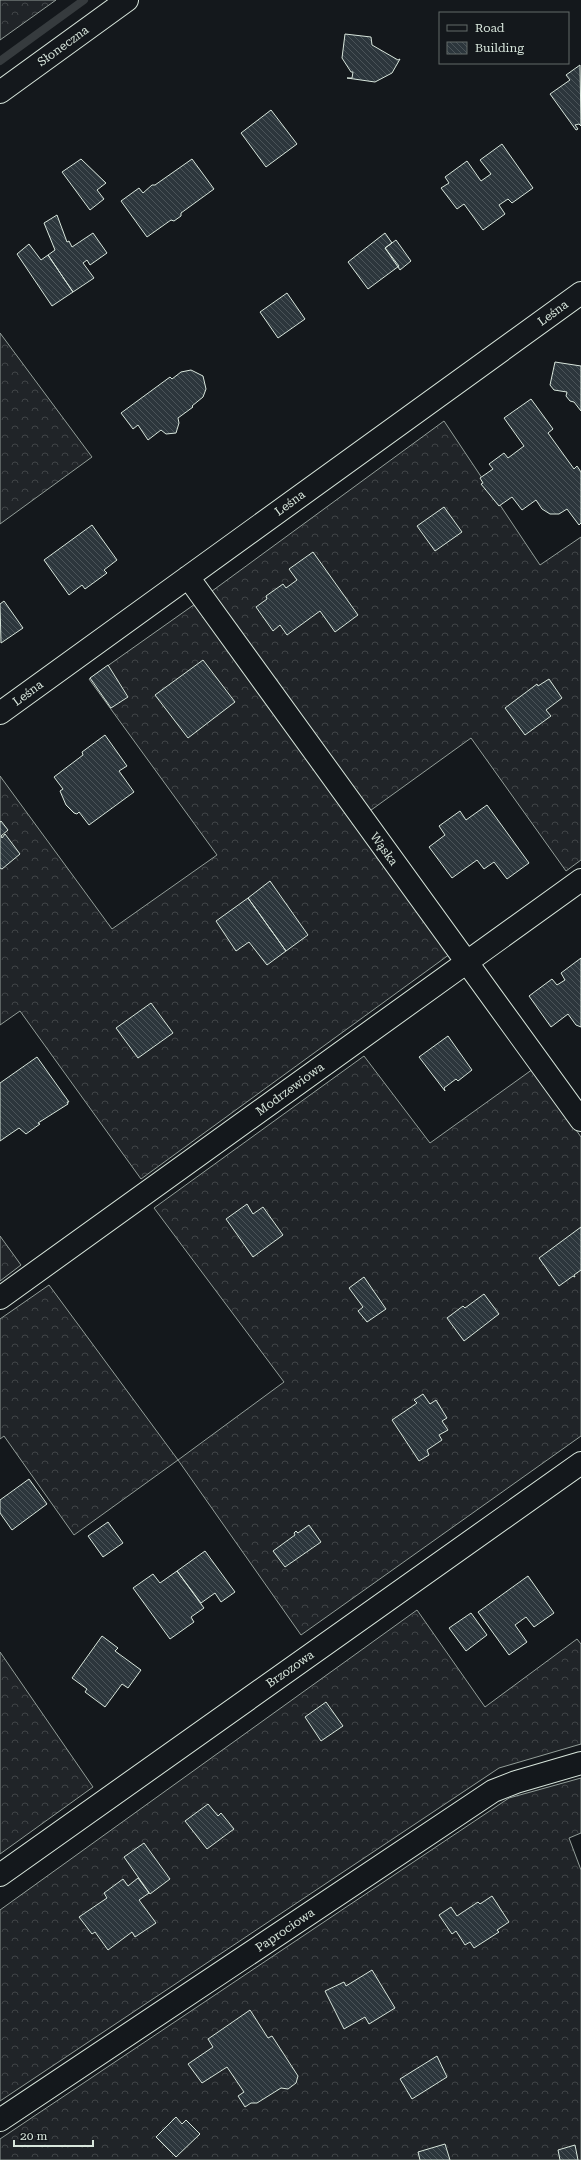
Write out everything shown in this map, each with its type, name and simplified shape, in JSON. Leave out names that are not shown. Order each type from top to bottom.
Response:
[{"type":"street","name":"Słoneczna","points":[[0,92],[127,0]]},
{"type":"street","name":"Leśna","points":[[0,713],[581,293]]},
{"type":"street","name":"Wąska","points":[[188,577],[581,1120]]},
{"type":"street","name":"Modrzewiowa","points":[[0,1298],[581,880]]},
{"type":"street","name":"Brzozowa","points":[[0,1875],[581,1463]]},
{"type":"street","name":"Paprociowa","points":[[0,2120],[493,1790],[581,1763]]},
{"type":"green space","points":[[0,0],[56,0],[0,40]]},
{"type":"green space","points":[[0,333],[92,457],[0,524]]},
{"type":"green space","points":[[444,421],[540,565],[581,537],[581,860],[566,871],[471,738],[367,813],[208,594]]},
{"type":"green space","points":[[195,604],[450,954],[141,1179],[20,1011],[0,1025],[0,776],[112,929],[217,855],[89,679]]},
{"type":"green space","points":[[364,1056],[430,1143],[533,1069],[581,1137],[581,1436],[301,1635],[178,1460],[284,1382],[154,1208]]},
{"type":"green space","points":[[0,1236],[21,1265],[0,1281]]},
{"type":"green space","points":[[49,1285],[178,1460],[74,1535],[4,1436],[0,1439],[0,1319]]},
{"type":"green space","points":[[417,1610],[485,1707],[577,1639],[581,1644],[581,1744],[499,1768],[0,2101],[0,1910]]},
{"type":"green space","points":[[0,1652],[93,1787],[0,1854]]},
{"type":"green space","points":[[581,1778],[581,1833],[569,1838],[581,1870],[581,2160],[0,2160],[0,2139],[509,1798]]},
{"type":"building","points":[[345,34],[371,37],[372,45],[398,60],[400,59],[392,73],[375,82],[347,78],[352,78],[353,72],[351,72],[342,58]]},
{"type":"building","points":[[580,65],[581,126],[579,124],[575,125],[578,129],[576,130],[550,94],[570,80],[566,75]]},
{"type":"building","points":[[271,110],[297,144],[266,167],[241,133]]},
{"type":"building","points":[[502,144],[533,188],[512,203],[508,199],[499,205],[505,214],[483,230],[464,204],[457,209],[441,188],[449,183],[445,177],[467,161],[481,181],[491,174],[480,160]]},
{"type":"building","points":[[81,159],[106,183],[97,190],[104,199],[90,210],[62,172]]},
{"type":"building","points":[[192,159],[214,189],[181,213],[181,216],[174,221],[171,220],[147,237],[121,201],[139,188],[143,193],[152,185],[155,185]]},
{"type":"building","points":[[57,215],[67,242],[69,241],[72,247],[93,233],[107,253],[90,265],[87,260],[83,263],[94,278],[73,292],[48,255],[55,250],[44,223]]},
{"type":"building","points":[[385,233],[392,243],[385,248],[399,266],[368,289],[348,262]]},
{"type":"building","points":[[396,240],[411,261],[400,270],[385,248]]},
{"type":"building","points":[[29,244],[41,260],[48,255],[73,292],[52,306],[17,254]]},
{"type":"building","points":[[287,293],[305,319],[278,338],[260,312]]},
{"type":"building","points":[[555,362],[581,366],[581,411],[574,402],[570,401],[566,396],[567,392],[554,390],[550,385]]},
{"type":"building","points":[[191,370],[203,376],[206,389],[203,397],[192,406],[193,407],[178,418],[179,423],[176,433],[166,434],[161,430],[148,440],[138,425],[133,429],[121,413],[170,377],[172,379],[181,372]]},
{"type":"building","points":[[531,399],[553,429],[548,433],[574,469],[577,466],[581,472],[581,523],[579,525],[567,509],[559,514],[550,514],[542,509],[536,500],[522,510],[512,497],[499,506],[481,484],[483,483],[480,478],[493,469],[489,464],[504,453],[508,458],[524,446],[504,418]]},
{"type":"building","points":[[444,507],[462,532],[435,551],[417,526]]},
{"type":"building","points":[[92,525],[117,560],[104,570],[107,573],[85,589],[82,585],[69,595],[44,560]]},
{"type":"building","points":[[313,552],[358,615],[335,632],[320,611],[287,635],[280,625],[273,631],[256,607],[267,599],[266,596],[283,584],[286,588],[297,580],[289,569]]},
{"type":"building","points":[[4,601],[23,628],[1,643],[0,604]]},
{"type":"building","points":[[203,660],[235,702],[188,738],[155,695]]},
{"type":"building","points":[[108,665],[128,697],[111,708],[90,678]]},
{"type":"building","points":[[549,679],[562,698],[546,710],[551,716],[525,735],[505,708],[537,684],[538,686]]},
{"type":"building","points":[[105,735],[127,766],[119,771],[134,792],[89,825],[79,812],[77,814],[74,813],[66,805],[60,791],[63,789],[54,777],[83,755],[82,752]]},
{"type":"building","points":[[487,805],[529,863],[507,879],[494,862],[484,869],[477,860],[452,878],[429,847],[445,835],[439,826],[460,811],[466,820]]},
{"type":"building","points":[[1,821],[8,830],[1,836],[2,838],[5,834],[20,854],[2,869],[0,868]]},
{"type":"building","points":[[270,881],[308,935],[286,951],[248,898]]},
{"type":"building","points":[[248,898],[286,951],[267,965],[249,942],[236,951],[216,921]]},
{"type":"building","points":[[581,958],[581,1027],[576,1025],[568,1014],[551,1027],[529,996],[552,979],[557,985],[565,980],[561,973]]},
{"type":"building","points":[[151,1003],[173,1033],[138,1058],[116,1028]]},
{"type":"building","points":[[448,1036],[472,1070],[458,1081],[456,1079],[444,1088],[445,1091],[419,1057]]},
{"type":"building","points":[[37,1057],[69,1102],[38,1123],[40,1124],[26,1134],[19,1128],[0,1141],[0,1083]]},
{"type":"building","points":[[247,1204],[253,1214],[263,1207],[283,1235],[253,1257],[226,1219]]},
{"type":"building","points":[[581,1227],[581,1270],[574,1275],[575,1277],[573,1276],[559,1286],[539,1258]]},
{"type":"building","points":[[364,1277],[386,1309],[367,1322],[358,1311],[363,1307],[349,1288]]},
{"type":"building","points":[[484,1294],[499,1314],[464,1341],[447,1318],[463,1306],[465,1308]]},
{"type":"building","points":[[423,1394],[430,1404],[436,1400],[447,1418],[442,1421],[448,1430],[439,1435],[442,1440],[427,1450],[429,1455],[419,1461],[392,1420],[417,1403],[414,1400]]},
{"type":"building","points":[[29,1479],[47,1504],[12,1530],[0,1513],[0,1500]]},
{"type":"building","points":[[108,1522],[123,1543],[103,1557],[88,1536]]},
{"type":"building","points":[[309,1525],[321,1542],[285,1567],[273,1551],[295,1535],[294,1533],[296,1531],[298,1533]]},
{"type":"building","points":[[205,1551],[235,1592],[221,1602],[215,1593],[201,1603],[177,1571]]},
{"type":"building","points":[[177,1571],[204,1608],[191,1617],[194,1622],[170,1639],[133,1588],[153,1574],[160,1583]]},
{"type":"building","points":[[528,1576],[554,1613],[534,1627],[526,1617],[515,1625],[527,1642],[509,1655],[478,1612]]},
{"type":"building","points":[[471,1613],[487,1635],[466,1651],[449,1628]]},
{"type":"building","points":[[102,1636],[118,1648],[115,1651],[141,1670],[128,1688],[122,1684],[105,1707],[85,1692],[87,1689],[72,1678]]},
{"type":"building","points":[[326,1702],[343,1726],[321,1741],[305,1717]]},
{"type":"building","points":[[208,1804],[218,1816],[221,1813],[234,1829],[207,1849],[185,1821]]},
{"type":"building","points":[[144,1843],[170,1879],[150,1894],[124,1857]]},
{"type":"building","points":[[138,1878],[149,1893],[139,1900],[156,1923],[135,1937],[132,1932],[108,1950],[95,1932],[92,1934],[79,1917],[107,1898],[104,1893],[123,1879],[128,1886]]},
{"type":"building","points":[[492,1896],[509,1922],[497,1930],[499,1932],[474,1948],[470,1942],[465,1945],[456,1931],[452,1934],[439,1915],[451,1907],[457,1916],[478,1902],[480,1904]]},
{"type":"building","points":[[372,1970],[395,2008],[369,2024],[365,2017],[344,2029],[325,1991],[344,1982],[346,1986]]},
{"type":"building","points":[[250,2010],[268,2038],[272,2036],[298,2076],[296,2083],[288,2089],[281,2088],[257,2103],[251,2103],[245,2107],[238,2096],[244,2092],[227,2067],[202,2083],[188,2064],[213,2047],[208,2039]]},
{"type":"building","points":[[437,2056],[447,2077],[412,2099],[400,2079]]},
{"type":"building","points":[[176,2117],[182,2124],[186,2120],[200,2134],[176,2157],[156,2137]]},
{"type":"building","points":[[445,2144],[450,2160],[420,2160],[418,2152]]},
{"type":"building","points":[[575,2145],[578,2160],[560,2160],[558,2150]]},
{"type":"waterway","points":[[0,61],[84,0]]}]
